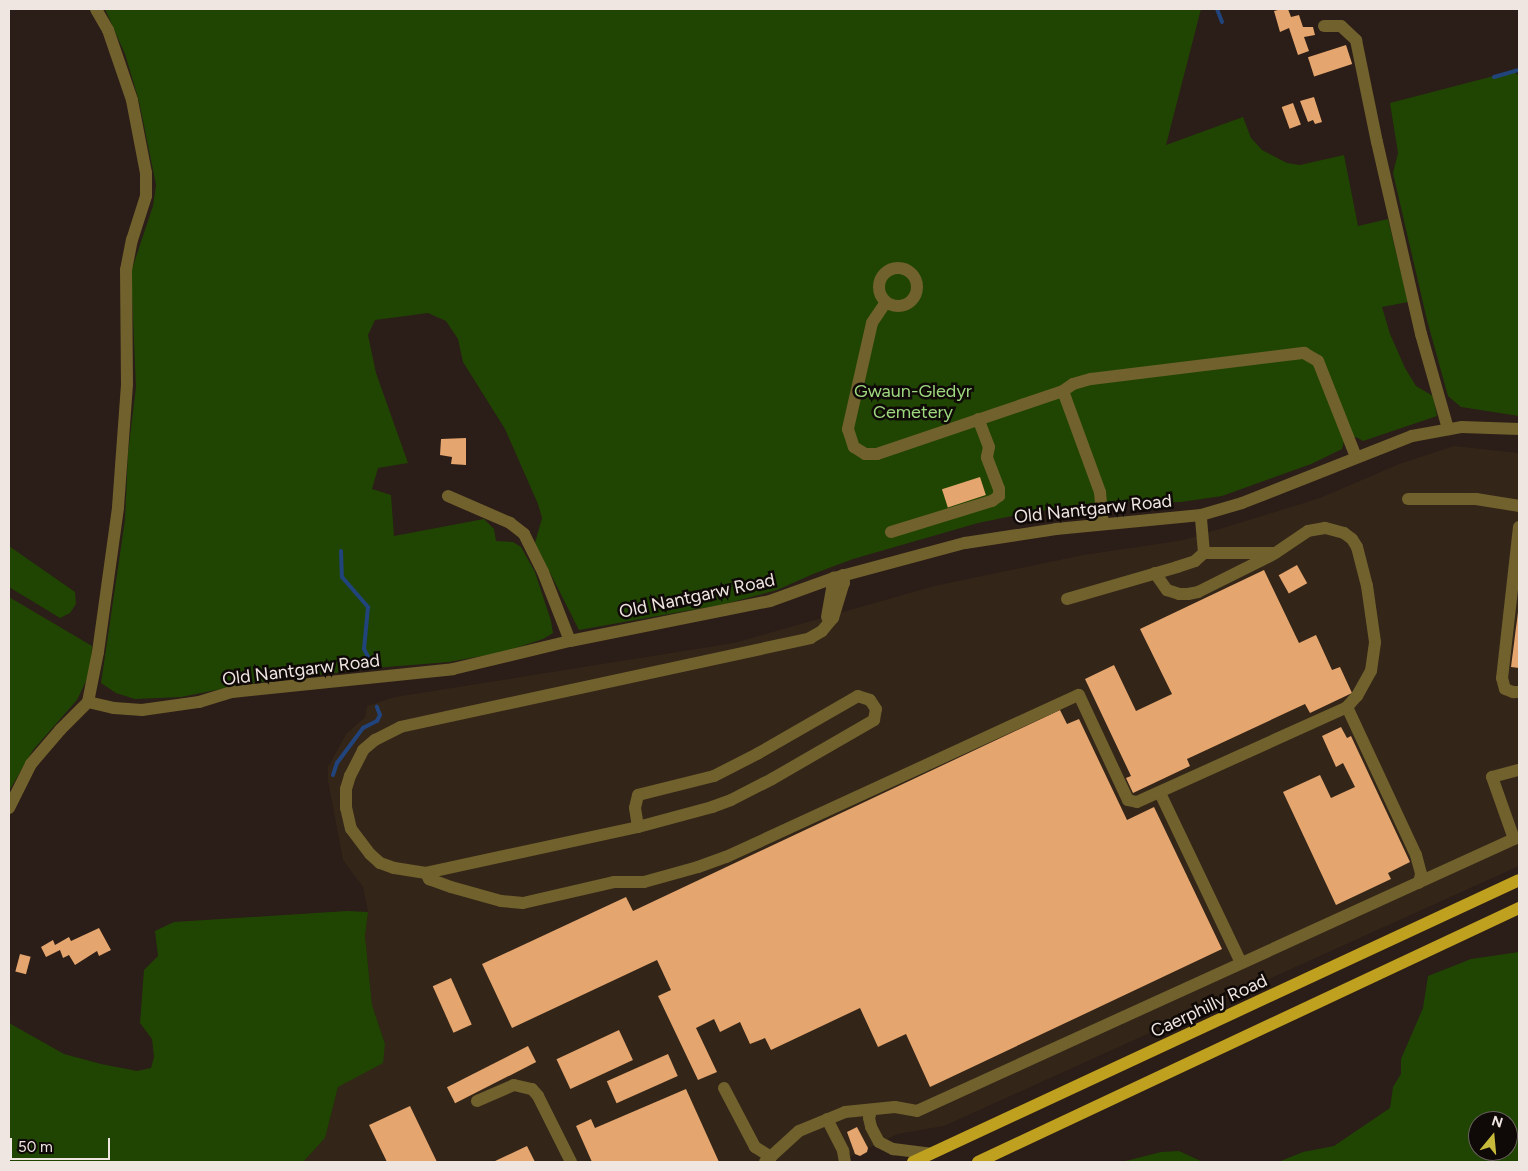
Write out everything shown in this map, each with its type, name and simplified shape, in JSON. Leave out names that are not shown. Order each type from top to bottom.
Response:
[{"type":"main road","name":"Caerphilly Road","points":[[913,1162],[1519,880]]},
{"type":"main road","points":[[978,1162],[1519,908]]},
{"type":"street","points":[[9,808],[31,764],[60,730],[88,702],[97,661],[118,507],[126,384],[126,270],[132,240],[146,196],[146,173],[132,100],[108,30],[96,9]]},
{"type":"street","points":[[1324,26],[1341,26],[1356,40],[1377,142],[1422,334],[1448,429]]},
{"type":"street","points":[[886,302],[872,323],[849,426],[848,436],[854,448],[865,454],[877,454],[1063,391],[1073,384],[1110,376],[1304,353],[1318,361],[1356,457]]},
{"type":"street","points":[[1063,391],[1100,492],[1103,524]]},
{"type":"street","points":[[891,532],[992,501],[999,496],[999,489],[987,457],[989,447],[978,419]]},
{"type":"street","name":"Old Nantgarw Road","points":[[88,702],[114,708],[142,710],[199,702],[232,692],[453,669],[570,641],[770,602],[839,576],[965,543],[1103,524],[1201,515],[1242,503],[1412,436],[1448,429],[1480,427],[1519,429]]},
{"type":"street","points":[[448,496],[510,523],[524,534],[543,572],[570,641]]},
{"type":"street","points":[[1408,499],[1476,499],[1519,506]]},
{"type":"street","points":[[1201,515],[1204,554]]},
{"type":"street","points":[[1519,527],[1502,678],[1505,689],[1519,692]]},
{"type":"street","points":[[426,873],[429,879],[451,887],[501,901],[523,903],[614,882],[644,882],[689,870],[726,857],[1079,695],[1128,800],[1137,802],[1347,707],[1358,696],[1371,671],[1375,642],[1367,586],[1357,547],[1344,533],[1325,528],[1308,531],[1275,553],[1198,592],[1179,594],[1167,590],[1155,574]]},
{"type":"street","points":[[1067,599],[1195,561],[1204,554],[1275,553]]},
{"type":"street","points":[[638,827],[635,808],[638,795],[714,776],[757,754],[858,696],[870,700],[876,709],[874,720],[772,779],[731,800],[712,807],[638,827],[426,873],[408,872],[380,863],[361,845],[351,829],[346,808],[350,776],[363,750],[375,740],[400,727],[810,638],[822,631],[828,622],[839,576]]},
{"type":"street","points":[[1347,707],[1416,855],[1421,874],[1419,883]]},
{"type":"street","points":[[724,1088],[755,1147],[768,1159],[799,1132],[845,1112],[894,1107],[917,1111],[1514,839],[1492,777],[1519,770]]},
{"type":"street","points":[[1160,792],[1242,963]]},
{"type":"street","points":[[477,1102],[514,1085],[532,1089],[538,1096],[571,1162]]},
{"type":"street","points":[[871,1110],[869,1118],[871,1127],[879,1142],[893,1149],[931,1154]]},
{"type":"street","points":[[827,1119],[843,1151],[845,1162]]},
{"type":"shaded area","points":[[1454,446],[1519,453],[1519,866],[944,1126],[898,1134],[839,1162],[303,1162],[325,1138],[338,1087],[385,1044],[372,1005],[365,936],[368,912],[363,887],[343,860],[328,781],[328,767],[346,734],[365,717],[367,706],[395,697],[734,643],[934,586],[1083,555],[1184,540],[1320,498],[1399,464]]},
{"type":"green space","name":"Gwaun-Gledyr Cemetery","points":[[105,9],[1201,9],[1166,145],[1243,117],[1251,138],[1262,150],[1287,163],[1300,165],[1344,155],[1358,226],[1388,219],[1408,302],[1382,307],[1390,334],[1405,368],[1416,386],[1433,396],[1437,416],[1363,441],[1356,437],[1344,441],[1342,449],[1311,464],[1222,496],[1181,502],[1108,502],[1026,513],[978,523],[853,559],[777,590],[725,604],[579,630],[535,543],[542,518],[538,504],[505,429],[463,362],[458,339],[446,321],[428,313],[375,320],[368,335],[376,373],[408,463],[378,468],[372,489],[391,495],[394,536],[484,519],[494,529],[496,541],[513,542],[521,547],[535,572],[553,633],[543,639],[503,652],[449,662],[374,668],[241,685],[181,697],[135,699],[116,693],[101,683],[125,520],[128,453],[136,387],[131,272],[153,206],[156,185],[139,101],[125,54]]},
{"type":"green space","points":[[1513,71],[1519,76],[1519,416],[1461,407],[1448,396],[1427,320],[1393,173],[1398,153],[1390,103]]},
{"type":"green space","points":[[9,546],[75,592],[76,604],[70,613],[60,618],[9,587]]},
{"type":"green space","points":[[9,597],[92,646],[91,665],[77,700],[33,750],[9,791]]},
{"type":"green space","points":[[347,911],[368,912],[365,936],[372,1005],[385,1044],[383,1063],[338,1087],[325,1138],[303,1162],[9,1162],[9,1023],[64,1054],[137,1071],[151,1068],[154,1057],[152,1039],[140,1023],[144,970],[158,956],[155,931],[174,922]]},
{"type":"green space","points":[[1519,952],[1519,1162],[1278,1162],[1303,1152],[1334,1146],[1390,1108],[1393,1087],[1401,1074],[1401,1059],[1423,1008],[1428,976],[1471,959]]},
{"type":"green space","points":[[1179,1151],[1203,1162],[1122,1162],[1161,1152]]},
{"type":"building","points":[[1288,9],[1291,17],[1299,15],[1303,27],[1313,27],[1315,35],[1304,37],[1309,51],[1298,55],[1289,28],[1280,32],[1274,11]]},
{"type":"building","points":[[1346,45],[1352,64],[1314,76],[1308,57]]},
{"type":"building","points":[[1314,97],[1322,122],[1315,124],[1313,120],[1308,122],[1300,101]]},
{"type":"building","points":[[1293,103],[1301,125],[1290,129],[1282,107]]},
{"type":"building","points":[[466,438],[466,465],[451,464],[452,457],[440,455],[441,439]]},
{"type":"building","points":[[980,477],[986,495],[948,507],[942,489]]},
{"type":"building","points":[[1297,565],[1307,583],[1289,594],[1279,575]]},
{"type":"building","points":[[1264,570],[1299,643],[1316,635],[1332,670],[1340,667],[1352,693],[1310,713],[1305,704],[1187,759],[1190,766],[1133,793],[1126,778],[1131,776],[1085,679],[1114,665],[1136,711],[1172,694],[1140,629]]},
{"type":"building","points":[[1518,612],[1519,668],[1511,667]]},
{"type":"building","points":[[1060,710],[1067,724],[1079,719],[1127,820],[1154,807],[1222,949],[930,1087],[906,1034],[878,1047],[860,1008],[771,1050],[765,1038],[750,1044],[740,1022],[720,1032],[714,1019],[696,1028],[717,1072],[698,1080],[658,996],[671,990],[657,960],[512,1028],[482,964],[626,897],[633,911]]},
{"type":"building","points":[[1341,727],[1347,738],[1351,736],[1410,862],[1388,873],[1391,879],[1336,905],[1283,792],[1320,775],[1331,798],[1355,787],[1343,763],[1336,767],[1322,736]]},
{"type":"building","points":[[99,928],[111,950],[99,956],[97,951],[75,965],[69,955],[63,958],[60,950],[46,957],[41,947],[53,940],[55,945],[69,937],[71,941]]},
{"type":"building","points":[[20,954],[31,957],[26,974],[15,971]]},
{"type":"building","points":[[451,978],[472,1025],[453,1033],[433,986]]},
{"type":"building","points":[[619,1030],[633,1060],[570,1089],[556,1059]]},
{"type":"building","points":[[528,1046],[536,1062],[455,1103],[447,1087]]},
{"type":"building","points":[[668,1054],[678,1076],[617,1103],[607,1081]]},
{"type":"building","points":[[686,1089],[719,1162],[592,1162],[576,1126],[591,1119],[595,1128]]},
{"type":"building","points":[[410,1106],[437,1162],[387,1162],[369,1125]]},
{"type":"building","points":[[857,1127],[868,1148],[867,1152],[860,1156],[855,1154],[847,1132]]},
{"type":"building","points":[[527,1146],[535,1162],[493,1162]]},
{"type":"waterway","points":[[1217,9],[1222,22]]},
{"type":"waterway","points":[[1494,77],[1519,70]]},
{"type":"waterway","points":[[341,551],[342,577],[368,607],[364,649],[374,668]]},
{"type":"waterway","points":[[333,775],[337,763],[363,728],[377,721],[380,715],[377,707]]}]
